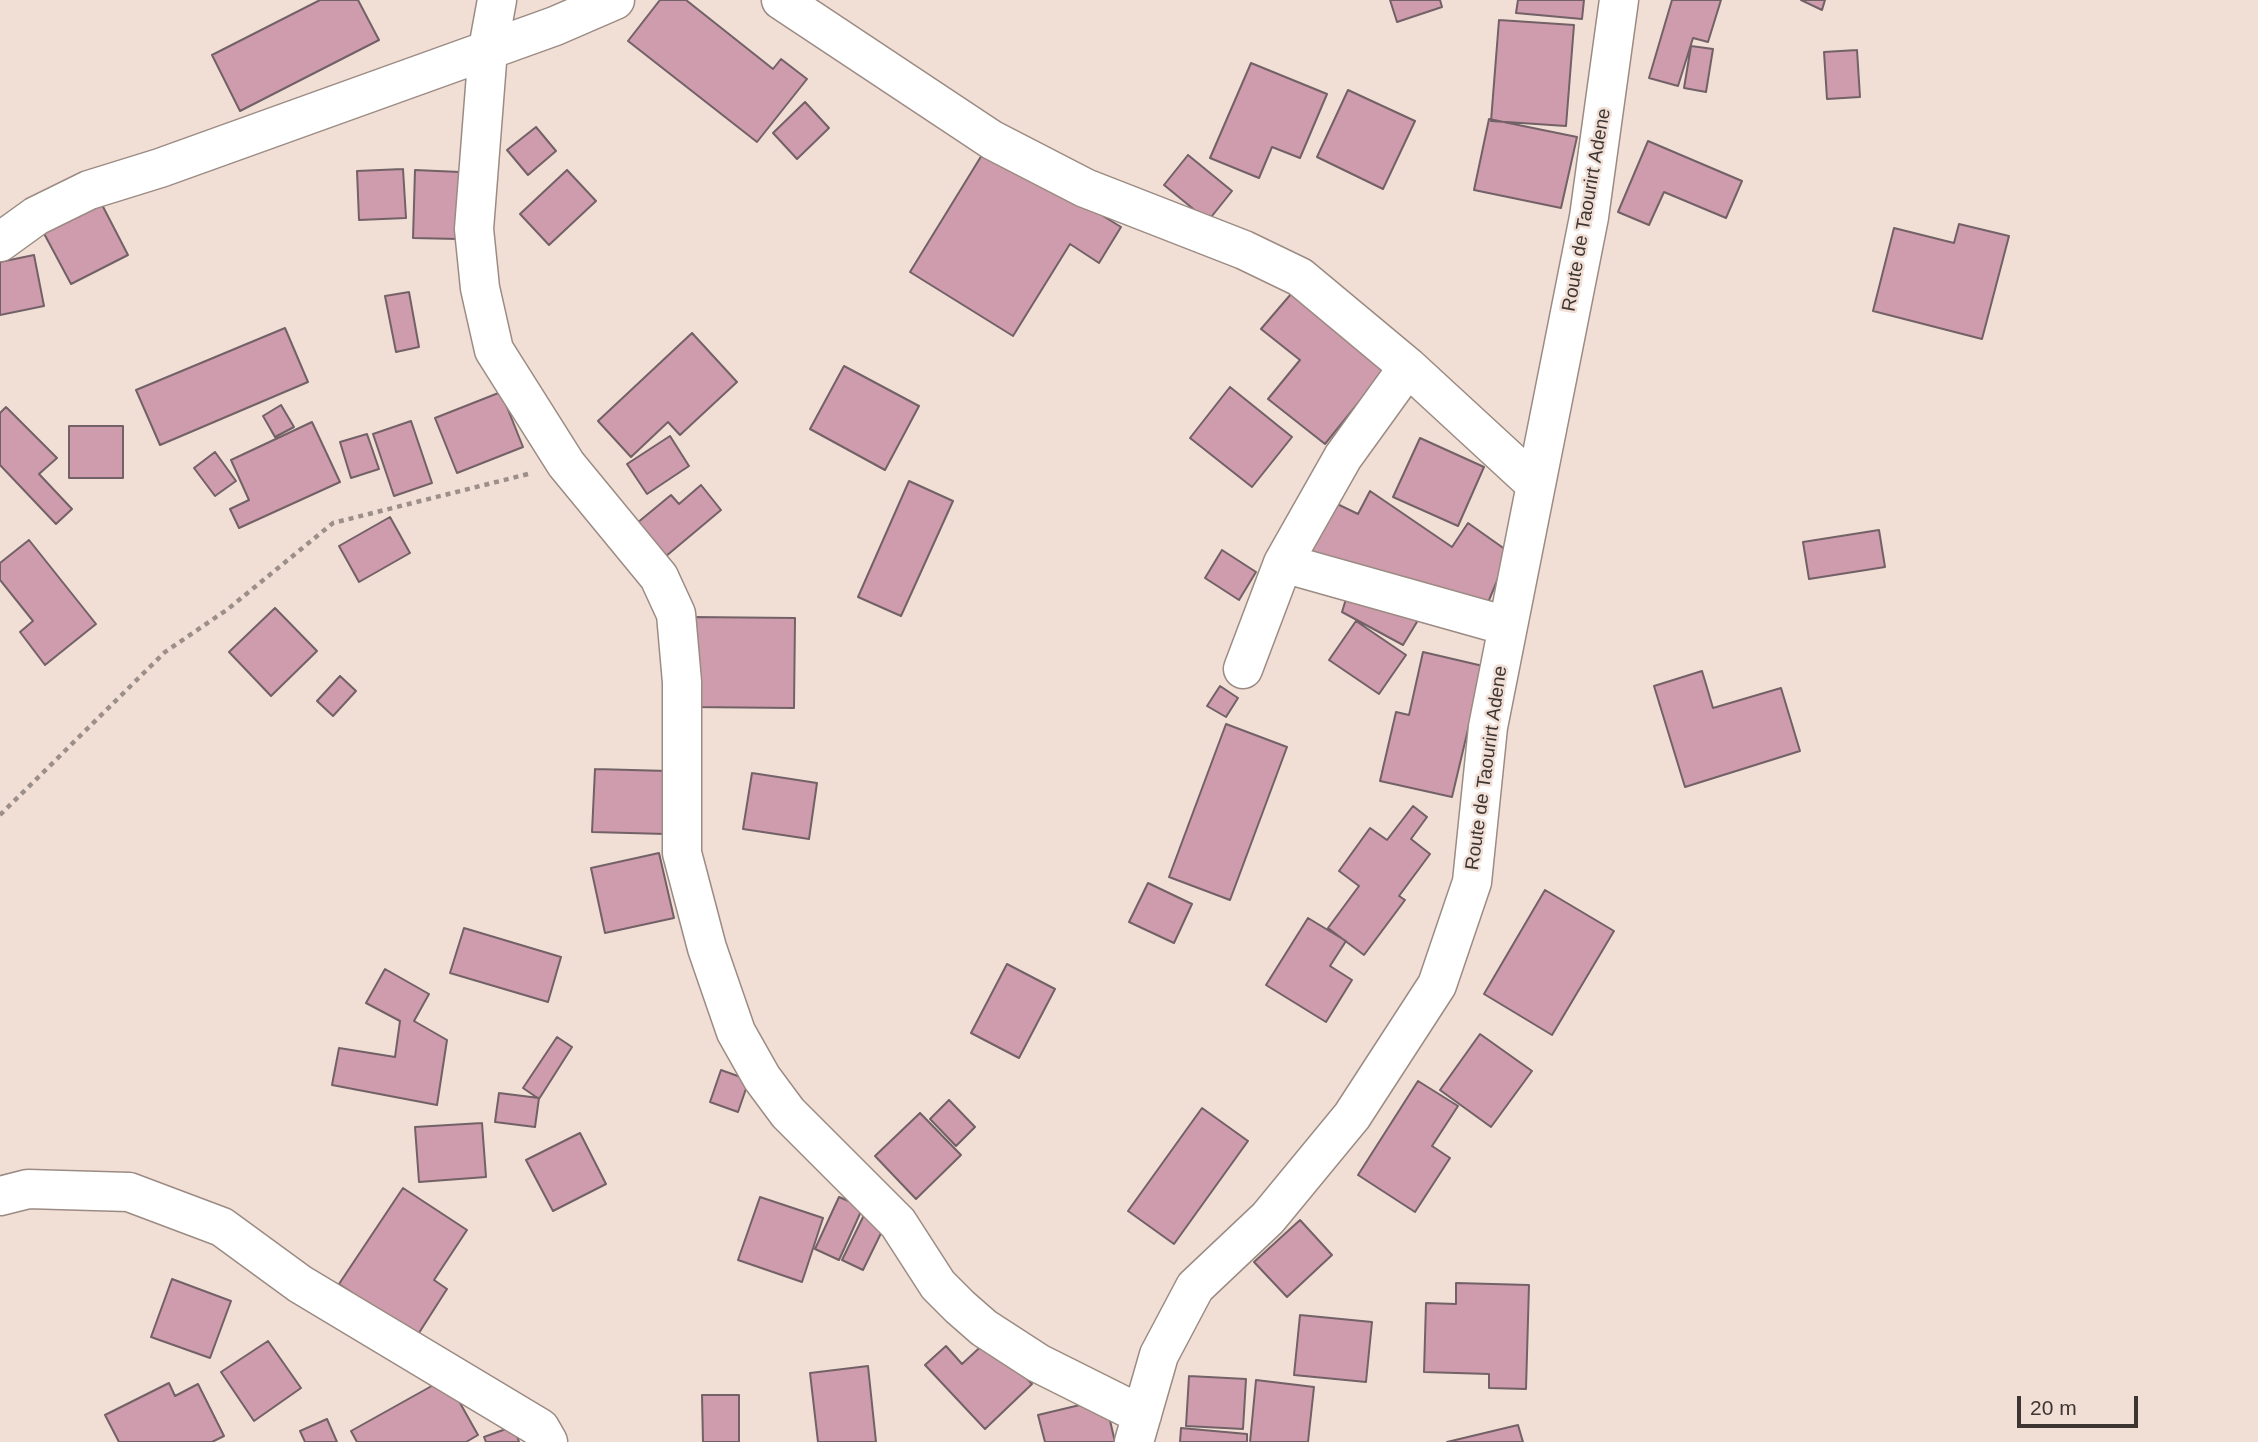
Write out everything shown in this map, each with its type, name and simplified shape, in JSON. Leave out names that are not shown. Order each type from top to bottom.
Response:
[{"type":"street","points":[[497,0],[488,50],[474,229],[480,288],[494,350],[566,464],[659,577],[676,614],[682,682],[682,853],[707,947],[736,1032],[762,1079],[788,1113],[898,1223],[938,1285],[960,1307],[984,1328],[1138,1428]]},
{"type":"street","points":[[0,242],[36,216],[89,190],[160,168],[488,50],[614,0]]},
{"type":"street","points":[[780,0],[992,140],[1085,188],[1244,250],[1300,277],[1408,367],[1535,484]]},
{"type":"street","name":"Route de Taourirt Adene","points":[[1138,1428],[1159,1355],[1195,1287],[1268,1218],[1352,1116],[1437,985],[1472,882],[1488,727],[1589,217],[1619,0]]},
{"type":"street","points":[[1243,669],[1283,563],[1343,457],[1408,367]]},
{"type":"street","points":[[1283,563],[1507,626]]},
{"type":"street","points":[[0,1196],[28,1189],[129,1192],[222,1227],[300,1284],[540,1428],[548,1442]]},
{"type":"path","points":[[0,815],[165,652],[228,609],[333,523],[566,464]]},
{"type":"building","points":[[320,0],[358,0],[379,40],[240,111],[212,55]]},
{"type":"building","points":[[660,0],[686,0],[773,69],[781,59],[807,79],[757,142],[628,41]]},
{"type":"building","points":[[1390,0],[1440,0],[1442,7],[1397,22]]},
{"type":"building","points":[[1518,0],[1584,0],[1582,19],[1516,13]]},
{"type":"building","points":[[1672,0],[1721,0],[1708,42],[1693,38],[1678,86],[1649,78]]},
{"type":"building","points":[[1801,0],[1825,0],[1822,10]]},
{"type":"building","points":[[1499,20],[1574,25],[1566,126],[1491,121]]},
{"type":"building","points":[[1691,46],[1713,49],[1706,92],[1684,88]]},
{"type":"building","points":[[1857,50],[1860,97],[1827,99],[1824,52]]},
{"type":"building","points":[[1251,63],[1327,94],[1300,158],[1272,147],[1259,178],[1210,158]]},
{"type":"building","points":[[1348,90],[1415,121],[1383,189],[1317,157]]},
{"type":"building","points":[[805,102],[829,128],[797,159],[773,133]]},
{"type":"building","points":[[1489,119],[1577,137],[1561,208],[1474,190]]},
{"type":"building","points":[[536,127],[556,151],[528,175],[507,150]]},
{"type":"building","points":[[1648,141],[1742,181],[1726,218],[1664,192],[1649,225],[1618,212]]},
{"type":"building","points":[[985,150],[1038,176],[1121,227],[1099,263],[1070,244],[1013,336],[910,272]]},
{"type":"building","points":[[1188,155],[1232,191],[1208,221],[1164,185]]},
{"type":"building","points":[[403,169],[406,218],[359,220],[357,171]]},
{"type":"building","points":[[415,170],[460,172],[458,239],[413,238]]},
{"type":"building","points":[[567,170],[596,201],[549,245],[520,214]]},
{"type":"building","points":[[98,197],[128,255],[71,284],[40,226]]},
{"type":"building","points":[[1959,224],[2009,236],[1982,339],[1873,311],[1894,228],[1954,243]]},
{"type":"building","points":[[34,255],[44,306],[0,315],[0,262]]},
{"type":"building","points":[[1297,287],[1393,360],[1325,444],[1268,399],[1300,360],[1261,329]]},
{"type":"building","points":[[409,292],[419,347],[396,352],[385,296]]},
{"type":"building","points":[[285,328],[308,382],[160,445],[136,390]]},
{"type":"building","points":[[692,333],[737,382],[680,435],[668,422],[631,457],[598,421]]},
{"type":"building","points":[[844,366],[919,406],[885,470],[810,429]]},
{"type":"building","points":[[1230,387],[1292,437],[1252,487],[1190,438]]},
{"type":"building","points":[[501,392],[523,447],[457,473],[435,418]]},
{"type":"building","points":[[281,405],[294,427],[275,437],[263,416]]},
{"type":"building","points":[[6,407],[57,458],[39,474],[72,509],[56,524],[0,465],[0,413]]},
{"type":"building","points":[[411,421],[432,483],[394,496],[373,434]]},
{"type":"building","points":[[312,422],[340,482],[239,528],[230,509],[249,500],[231,460]]},
{"type":"building","points":[[69,426],[123,426],[123,478],[69,478]]},
{"type":"building","points":[[367,434],[379,469],[351,478],[340,442]]},
{"type":"building","points":[[670,436],[689,466],[647,494],[627,464]]},
{"type":"building","points":[[1420,438],[1484,467],[1458,526],[1393,497]]},
{"type":"building","points":[[215,452],[236,481],[215,496],[194,468]]},
{"type":"building","points":[[909,481],[953,501],[901,616],[858,597]]},
{"type":"building","points":[[701,485],[721,510],[659,562],[631,528],[671,495],[679,504]]},
{"type":"building","points":[[1370,491],[1452,547],[1468,523],[1509,552],[1487,605],[1298,559],[1331,501],[1358,514]]},
{"type":"building","points":[[390,517],[410,553],[359,582],[339,546]]},
{"type":"building","points":[[1879,530],[1885,567],[1809,579],[1803,542]]},
{"type":"building","points":[[29,540],[96,624],[45,665],[20,632],[33,621],[0,580],[0,563]]},
{"type":"building","points":[[1222,550],[1256,572],[1239,600],[1205,578]]},
{"type":"building","points":[[1349,589],[1423,612],[1403,645],[1342,612]]},
{"type":"building","points":[[275,608],[317,651],[271,696],[229,652]]},
{"type":"building","points":[[691,617],[795,618],[794,708],[690,707]]},
{"type":"building","points":[[1356,621],[1406,655],[1379,694],[1329,660]]},
{"type":"building","points":[[1423,652],[1483,666],[1452,797],[1380,781],[1396,712],[1409,715]]},
{"type":"building","points":[[1702,671],[1713,708],[1781,688],[1800,751],[1685,787],[1654,686]]},
{"type":"building","points":[[340,676],[356,691],[333,716],[317,701]]},
{"type":"building","points":[[1220,686],[1238,698],[1226,717],[1207,706]]},
{"type":"building","points":[[1226,724],[1287,747],[1230,900],[1169,877]]},
{"type":"building","points":[[595,769],[668,771],[666,834],[592,832]]},
{"type":"building","points":[[752,773],[817,783],[809,839],[743,829]]},
{"type":"building","points":[[1413,806],[1427,817],[1411,839],[1430,854],[1399,896],[1405,900],[1364,955],[1328,928],[1359,886],[1339,871],[1370,828],[1387,840]]},
{"type":"building","points":[[659,853],[674,918],[605,933],[591,868]]},
{"type":"building","points":[[1148,883],[1192,904],[1174,943],[1129,922]]},
{"type":"building","points":[[1545,890],[1614,931],[1552,1035],[1484,994]]},
{"type":"building","points":[[1308,918],[1346,941],[1330,966],[1352,980],[1326,1022],[1266,985]]},
{"type":"building","points":[[464,928],[561,957],[548,1002],[450,973]]},
{"type":"building","points":[[1007,964],[1055,989],[1019,1058],[971,1033]]},
{"type":"building","points":[[385,969],[429,994],[414,1021],[447,1040],[437,1105],[332,1085],[339,1048],[395,1057],[400,1021],[366,1003]]},
{"type":"building","points":[[1480,1034],[1532,1071],[1491,1127],[1440,1090]]},
{"type":"building","points":[[557,1037],[572,1047],[539,1099],[523,1088]]},
{"type":"building","points":[[721,1070],[749,1080],[738,1112],[710,1102]]},
{"type":"building","points":[[1418,1081],[1458,1106],[1432,1146],[1450,1158],[1415,1212],[1358,1175]]},
{"type":"building","points":[[499,1093],[539,1098],[535,1127],[495,1122]]},
{"type":"building","points":[[949,1100],[975,1127],[956,1146],[930,1119]]},
{"type":"building","points":[[1202,1108],[1248,1141],[1174,1244],[1128,1211]]},
{"type":"building","points":[[920,1113],[961,1155],[916,1199],[875,1156]]},
{"type":"building","points":[[482,1123],[486,1177],[419,1182],[415,1127]]},
{"type":"building","points":[[580,1133],[606,1184],[553,1211],[526,1160]]},
{"type":"building","points":[[403,1188],[467,1230],[434,1280],[447,1289],[417,1336],[339,1284]]},
{"type":"building","points":[[760,1197],[823,1218],[802,1282],[738,1260]]},
{"type":"building","points":[[839,1197],[863,1207],[839,1260],[815,1249]]},
{"type":"building","points":[[865,1213],[886,1223],[863,1270],[842,1260]]},
{"type":"building","points":[[1300,1220],[1332,1255],[1287,1297],[1254,1262]]},
{"type":"building","points":[[172,1279],[231,1301],[210,1358],[151,1337]]},
{"type":"building","points":[[1456,1283],[1529,1285],[1526,1389],[1489,1388],[1489,1374],[1424,1372],[1426,1303],[1456,1304]]},
{"type":"building","points":[[1300,1315],[1372,1322],[1366,1382],[1294,1375]]},
{"type":"building","points":[[989,1339],[1032,1384],[985,1429],[925,1365],[946,1346],[962,1364]]},
{"type":"building","points":[[268,1341],[301,1388],[254,1421],[221,1372]]},
{"type":"building","points":[[868,1366],[876,1442],[818,1442],[810,1373]]},
{"type":"building","points":[[1189,1376],[1246,1379],[1243,1429],[1186,1426]]},
{"type":"building","points":[[446,1378],[478,1435],[466,1442],[357,1442],[351,1431]]},
{"type":"building","points":[[1256,1380],[1314,1387],[1308,1442],[1250,1442]]},
{"type":"building","points":[[169,1383],[175,1396],[198,1384],[224,1436],[212,1442],[119,1442],[105,1415]]},
{"type":"building","points":[[702,1395],[739,1395],[739,1442],[703,1442]]},
{"type":"building","points":[[1105,1399],[1115,1442],[1045,1442],[1038,1415]]},
{"type":"building","points":[[327,1419],[337,1442],[305,1442],[300,1431]]},
{"type":"building","points":[[1518,1425],[1523,1442],[1447,1442]]},
{"type":"building","points":[[514,1426],[519,1442],[486,1442],[484,1437]]},
{"type":"building","points":[[1181,1428],[1247,1434],[1247,1442],[1180,1442]]}]
